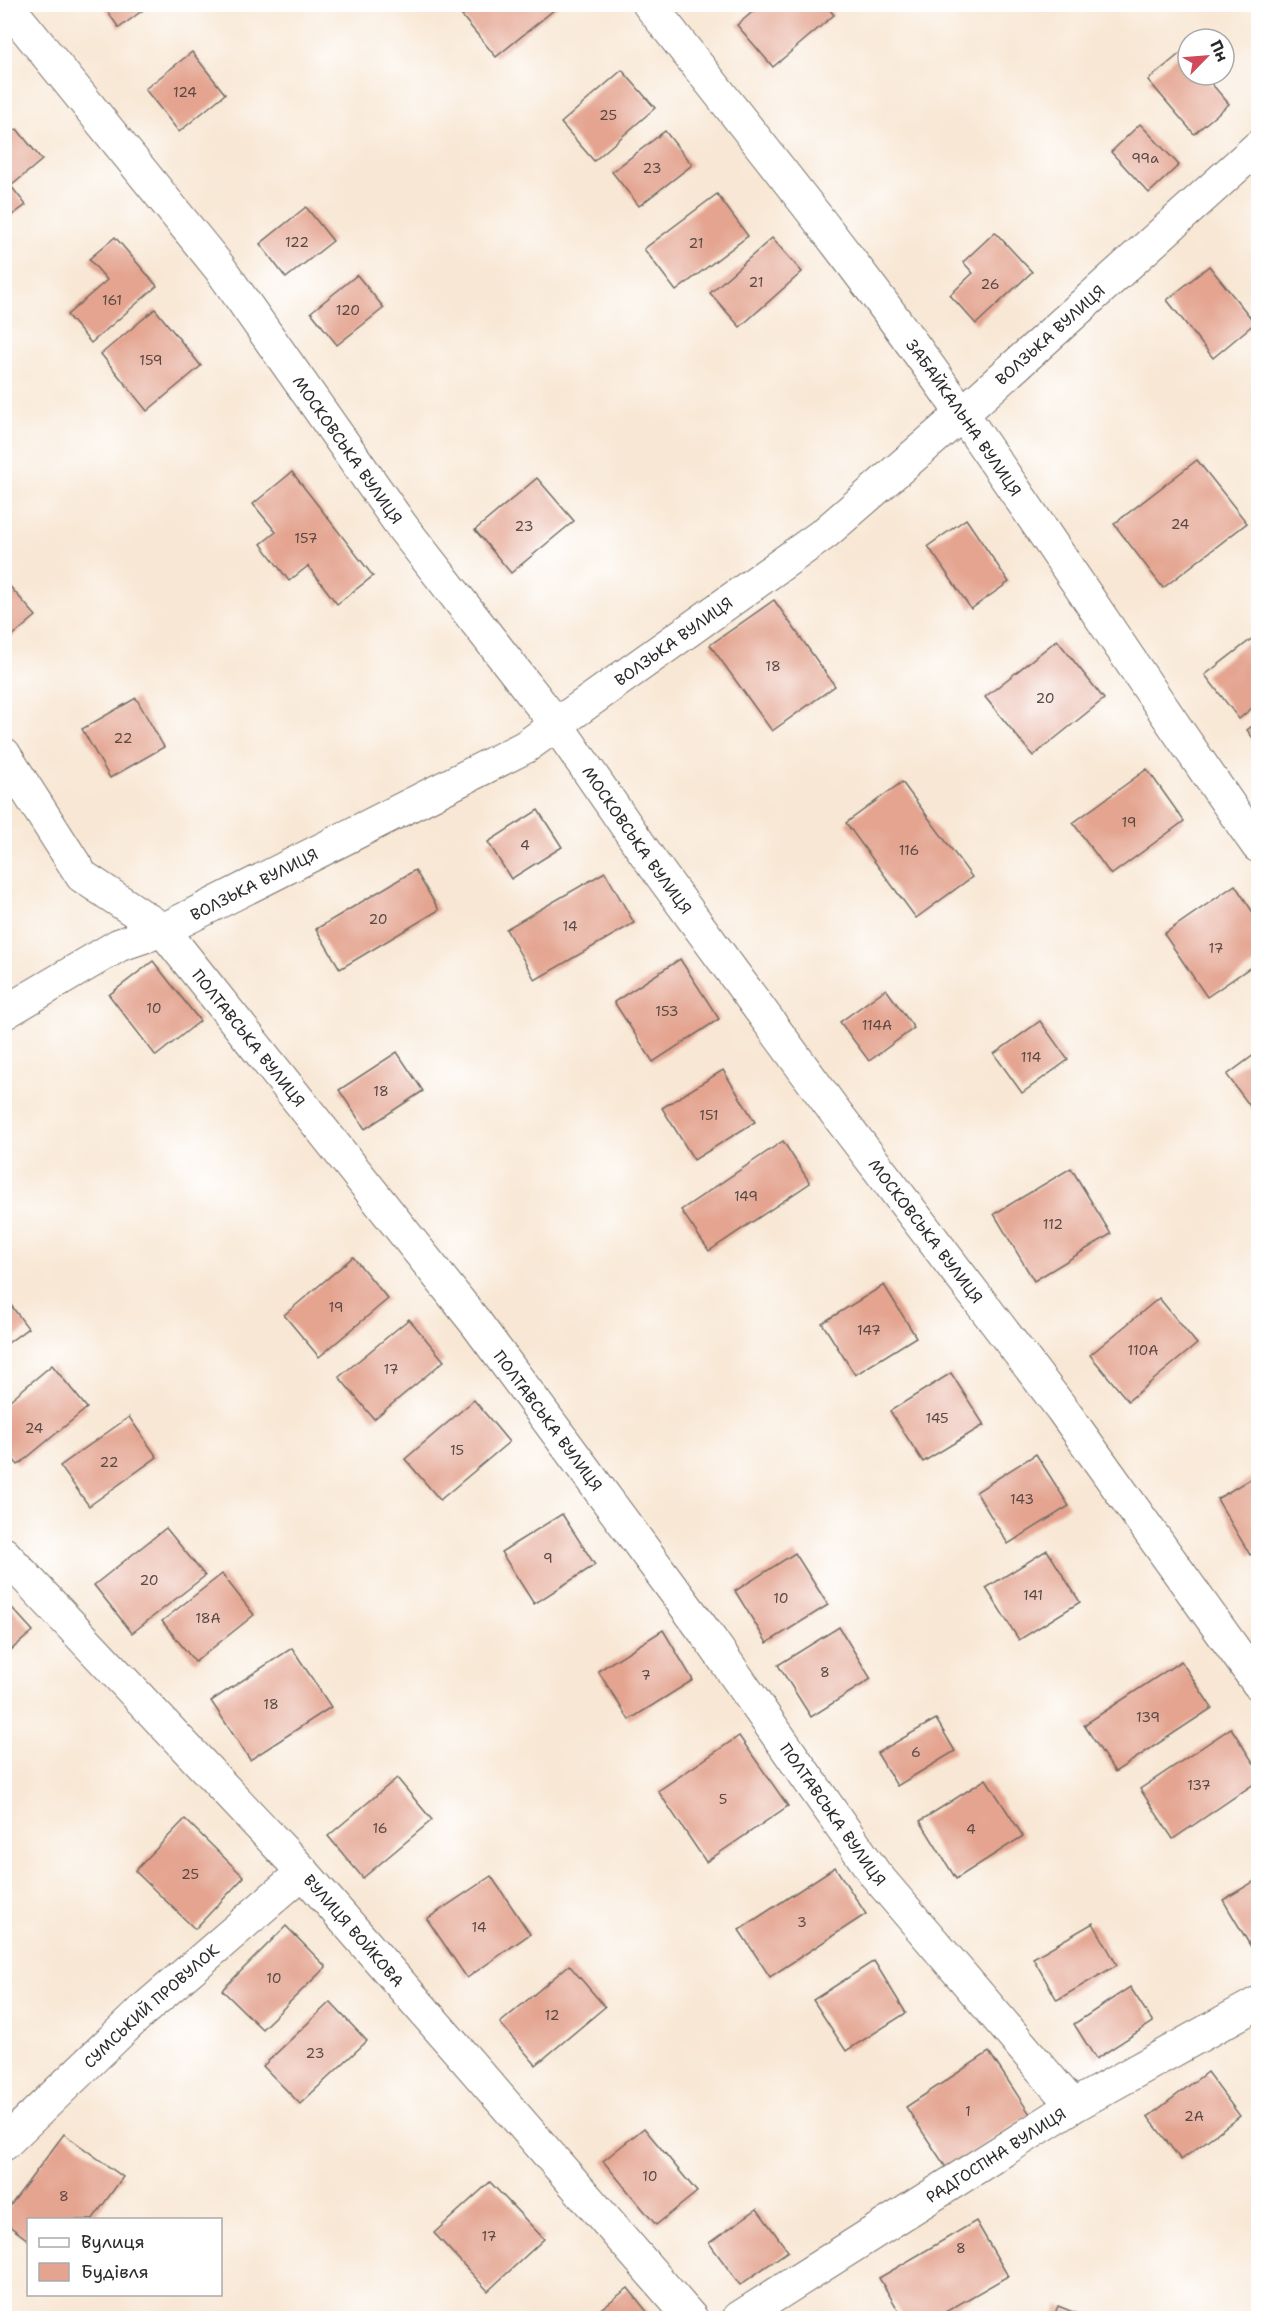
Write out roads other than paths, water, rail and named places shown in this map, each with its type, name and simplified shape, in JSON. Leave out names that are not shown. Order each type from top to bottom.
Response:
[{"type":"street","name":"МОСКОВСЬКА ВУЛИЦЯ","points":[[6,4],[219,267],[403,528],[556,724],[648,857],[833,1109],[1062,1409],[1258,1683]]},
{"type":"street","name":"ЗАБАЙКАЛЬНА ВУЛИЦЯ","points":[[649,4],[808,206],[962,414],[1167,718],[1258,846]]},
{"type":"street","name":"ВОЛЗЬКА ВУЛИЦЯ","points":[[4,1013],[119,945],[163,930],[525,747],[825,533],[962,414],[1258,147]]},
{"type":"street","name":"ПОЛТАВСЬКА ВУЛИЦЯ","points":[[4,754],[82,876],[163,930],[476,1323],[710,1639],[875,1874],[1073,2106]]},
{"type":"street","name":"ВУЛИЦЯ ВОЙКОВА","points":[[4,1554],[303,1872],[691,2319]]},
{"type":"street","name":"СУМСЬКИЙ ПРОВУЛОК","points":[[4,2144],[140,2013],[303,1872]]},
{"type":"street","name":"РАДГОСПНА ВУЛИЦЯ","points":[[739,2319],[1073,2106],[1258,2003]]}]
